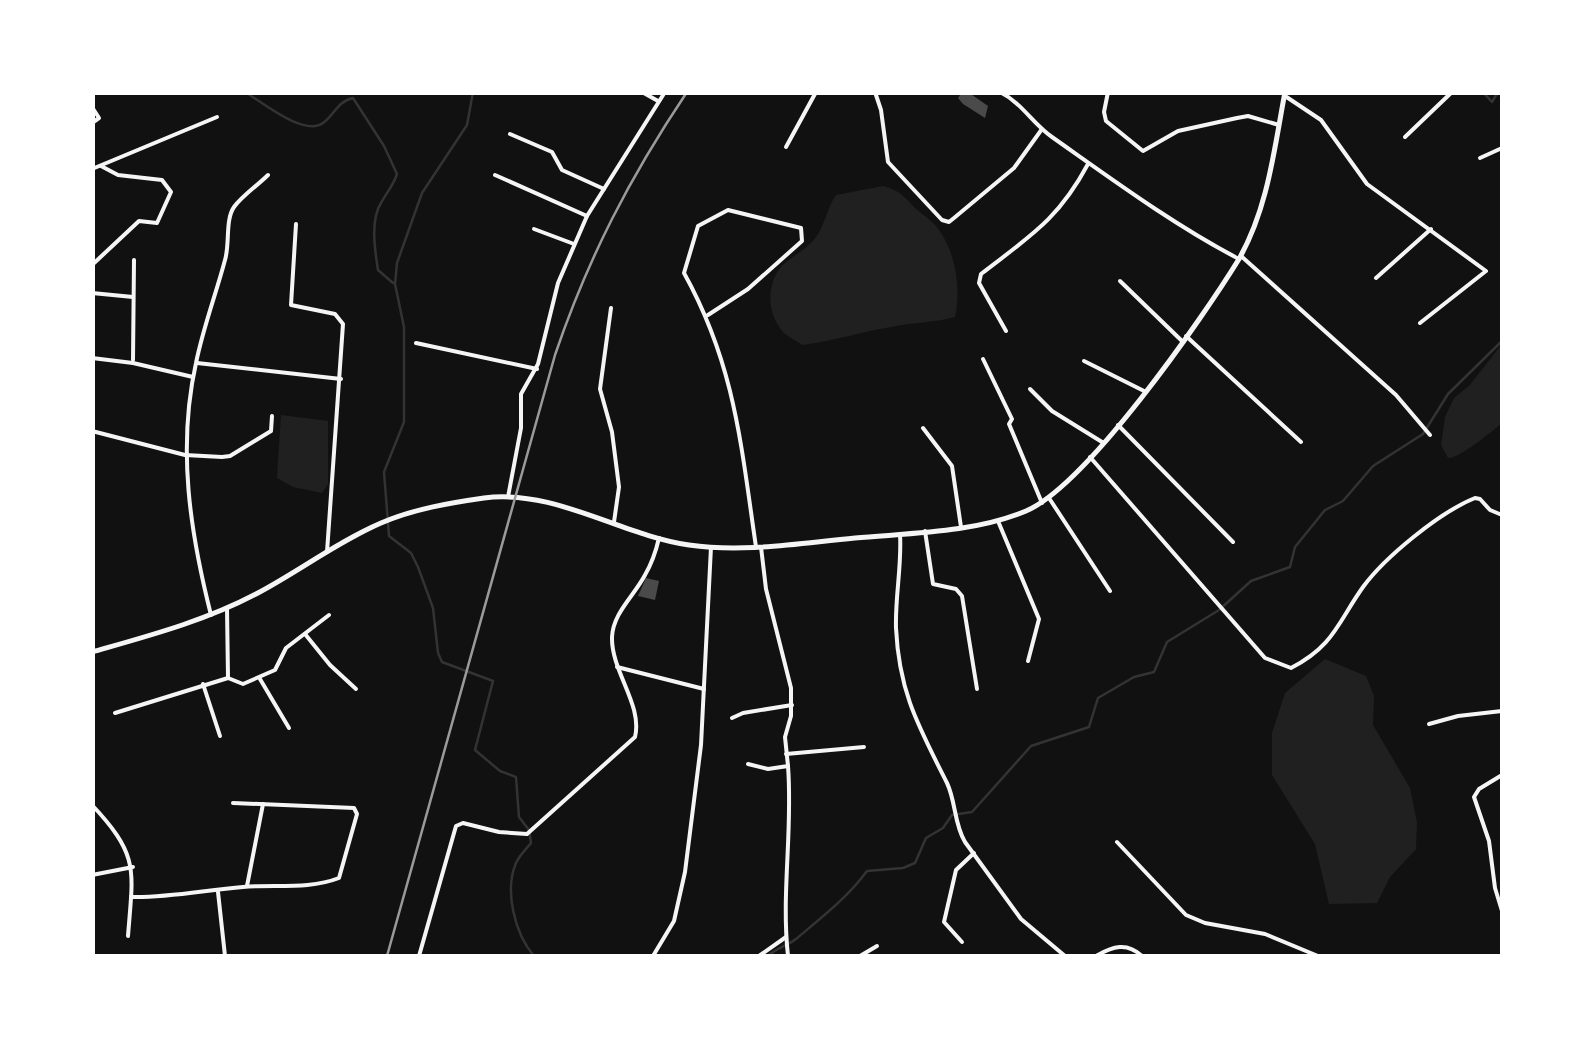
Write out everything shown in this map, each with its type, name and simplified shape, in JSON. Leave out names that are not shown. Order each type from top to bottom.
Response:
[{"type":"main road","points":[[92,652],[211,615],[381,523],[436,506],[508,497],[614,522],[660,538],[711,547],[759,547],[960,527],[998,521],[1042,503],[1118,425],[1240,258],[1266,196],[1285,94]]},
{"type":"street","points":[[642,92],[658,101]]},
{"type":"street","points":[[508,497],[522,428],[522,394],[536,369],[558,283],[587,216],[664,92]]},
{"type":"street","points":[[786,147],[816,92]]},
{"type":"street","points":[[876,92],[888,162],[942,220],[954,218],[1014,168],[1042,129]]},
{"type":"street","points":[[1013,100],[1018,92]]},
{"type":"street","points":[[1108,92],[1103,117],[1143,151],[1178,131],[1237,118],[1248,116],[1279,125]]},
{"type":"street","points":[[1404,137],[1452,92]]},
{"type":"street","points":[[1004,94],[1042,129],[1088,162],[1200,239],[1240,258],[1396,395],[1430,435]]},
{"type":"street","points":[[1285,94],[1321,120],[1367,184],[1486,272],[1420,323]]},
{"type":"street","points":[[92,107],[99,118],[92,123]]},
{"type":"street","points":[[92,169],[218,116]]},
{"type":"street","points":[[510,134],[552,152],[562,170],[604,188]]},
{"type":"street","points":[[1480,158],[1502,148]]},
{"type":"street","points":[[1006,331],[979,283],[981,274],[1052,218],[1065,204],[1088,162]]},
{"type":"street","points":[[92,265],[139,221],[158,223],[171,192],[162,180],[118,174],[101,166]]},
{"type":"street","points":[[211,615],[191,525],[186,455],[193,376],[225,261],[232,213],[268,175]]},
{"type":"street","points":[[495,175],[587,216]]},
{"type":"street","points":[[708,315],[748,289],[802,241],[801,228],[728,210],[698,226],[684,273],[708,315],[725,361],[766,589],[785,656],[792,705],[785,737],[791,807],[786,871],[788,956]]},
{"type":"street","points":[[296,224],[291,305],[335,314],[344,324],[328,552]]},
{"type":"street","points":[[534,229],[574,244]]},
{"type":"street","points":[[1376,278],[1431,229]]},
{"type":"street","points":[[133,362],[134,260]]},
{"type":"street","points":[[1120,281],[1301,442]]},
{"type":"street","points":[[92,293],[134,298]]},
{"type":"street","points":[[612,308],[600,389],[612,432],[619,487],[614,522]]},
{"type":"street","points":[[416,343],[536,369]]},
{"type":"street","points":[[92,358],[133,362],[193,376]]},
{"type":"street","points":[[983,360],[1012,419],[1010,424],[1021,457],[1042,503]]},
{"type":"street","points":[[1084,361],[1144,391]]},
{"type":"street","points":[[196,363],[341,379]]},
{"type":"street","points":[[1030,389],[1052,411],[1102,443]]},
{"type":"street","points":[[92,430],[186,455],[230,456],[271,431],[272,416]]},
{"type":"street","points":[[1118,425],[1232,542]]},
{"type":"street","points":[[923,428],[952,466],[960,527]]},
{"type":"street","points":[[1090,456],[1265,658],[1292,668],[1307,660],[1339,630],[1364,586],[1392,556],[1428,528],[1474,498],[1502,514]]},
{"type":"street","points":[[1048,498],[1110,591]]},
{"type":"street","points":[[998,521],[1039,619],[1028,661]]},
{"type":"street","points":[[924,531],[933,584],[956,589],[962,596],[977,689]]},
{"type":"street","points":[[900,534],[896,626],[904,690],[916,726],[952,797],[958,831],[1021,919],[1065,956]]},
{"type":"street","points":[[419,956],[456,826],[462,823],[520,835],[536,829],[635,737],[636,722],[617,667],[612,632],[616,618],[644,578],[660,538]]},
{"type":"street","points":[[652,956],[674,920],[685,872],[704,689],[711,547]]},
{"type":"street","points":[[227,608],[228,678]]},
{"type":"street","points":[[116,713],[202,684],[228,678],[243,684],[260,679],[275,670],[286,648],[329,616]]},
{"type":"street","points":[[306,634],[356,689]]},
{"type":"street","points":[[617,667],[704,689]]},
{"type":"street","points":[[260,679],[289,728]]},
{"type":"street","points":[[202,684],[220,736]]},
{"type":"street","points":[[732,718],[743,712],[792,705]]},
{"type":"street","points":[[1429,724],[1502,711]]},
{"type":"street","points":[[786,754],[864,747]]},
{"type":"street","points":[[748,764],[768,769],[788,766]]},
{"type":"street","points":[[1502,775],[1479,789],[1474,797],[1489,841],[1502,910]]},
{"type":"street","points":[[131,897],[174,897],[247,886],[301,886],[339,878],[357,814],[350,807],[233,803]]},
{"type":"street","points":[[247,886],[263,804]]},
{"type":"street","points":[[92,805],[124,844],[133,867],[128,936]]},
{"type":"street","points":[[1116,842],[1186,915],[1204,923],[1265,934],[1318,956]]},
{"type":"street","points":[[962,942],[944,922],[956,870],[974,853]]},
{"type":"street","points":[[92,875],[133,867]]},
{"type":"street","points":[[218,890],[226,956]]},
{"type":"street","points":[[759,956],[786,937]]},
{"type":"street","points":[[860,956],[877,946]]},
{"type":"street","points":[[1096,956],[1123,946],[1142,956]]},
{"type":"shaded area","points":[[883,186],[904,197],[945,239],[956,272],[955,317],[802,345],[783,332],[774,317],[771,291],[776,274],[816,237],[836,195]]},
{"type":"shaded area","points":[[1502,344],[1502,423],[1467,450],[1448,458],[1441,445],[1445,417],[1454,398],[1469,386]]},
{"type":"shaded area","points":[[281,415],[328,421],[328,484],[322,493],[293,487],[277,478]]},
{"type":"shaded area","points":[[1325,659],[1366,676],[1374,696],[1373,725],[1410,788],[1417,822],[1416,849],[1390,877],[1377,903],[1329,904],[1315,844],[1272,775],[1272,733],[1285,693]]},
{"type":"building","points":[[962,92],[988,106],[985,118],[963,104],[958,98]]},
{"type":"building","points":[[646,578],[659,581],[655,600],[638,596]]},
{"type":"waterway","points":[[245,92],[294,122],[315,126],[353,98],[397,174],[378,210],[374,227],[378,270],[393,283]]},
{"type":"waterway","points":[[473,92],[467,125],[422,193],[397,263],[395,284],[404,327],[404,422],[384,472],[389,536],[411,553],[418,567],[433,608],[442,662],[493,681],[475,750],[500,771],[516,777],[519,817],[529,830],[531,843],[516,863],[511,899],[517,924],[534,956]]},
{"type":"waterway","points":[[1483,92],[1492,102],[1498,92]]},
{"type":"waterway","points":[[768,956],[824,915],[867,871],[915,863],[926,838],[943,828],[952,815],[972,812],[1031,746],[1089,727],[1098,698],[1134,677],[1154,672],[1167,642],[1219,610],[1251,581],[1290,567],[1295,547],[1325,510],[1343,501],[1373,466],[1423,434],[1448,394],[1502,341]]},
{"type":"railway","points":[[387,956],[555,355],[612,219],[687,92]]}]
